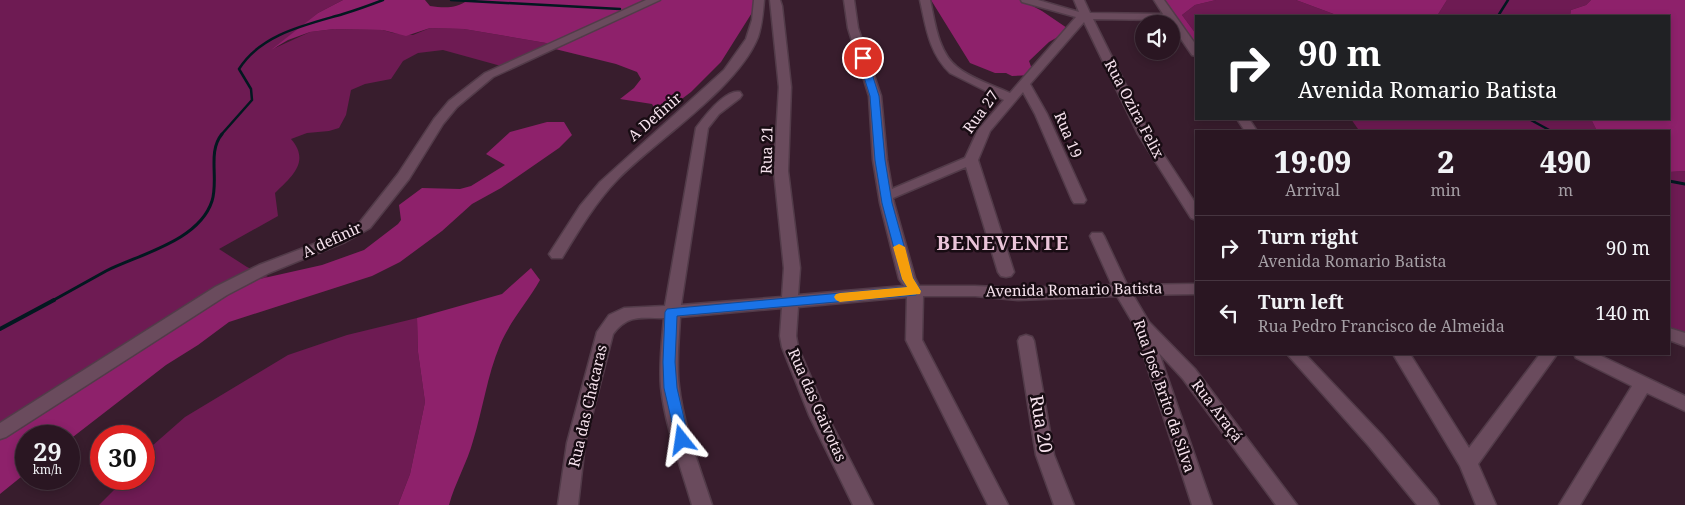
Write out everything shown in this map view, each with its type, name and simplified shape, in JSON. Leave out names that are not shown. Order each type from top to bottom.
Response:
[{"type":"street","name":"A definir","points":[[0,432],[220,291],[264,269],[340,239],[365,225],[374,217],[404,176],[438,122],[453,104],[489,75],[655,0]]},
{"type":"street","name":"A Definir","points":[[557,254],[603,186],[656,137],[718,86],[744,50],[754,32],[759,16],[759,0]]},
{"type":"street","name":"Rua 21","points":[[775,0],[785,87],[781,171],[791,248],[791,300]]},
{"type":"street","points":[[849,0],[852,28],[875,96],[880,160],[886,196],[908,279],[916,291],[914,340],[998,505]]},
{"type":"street","points":[[925,0],[936,43],[947,65],[954,71],[1010,98]]},
{"type":"street","points":[[1026,0],[1085,16],[1135,17]]},
{"type":"street","name":"Rua Ozira Felix","points":[[1079,0],[1085,16],[1140,126],[1195,213]]},
{"type":"street","points":[[1159,0],[1170,15]]},
{"type":"street","name":"Rua 27","points":[[972,160],[977,143],[984,130],[1010,98],[1026,84],[1085,16]]},
{"type":"street","points":[[1180,30],[1195,53]]},
{"type":"street","name":"Rua 19","points":[[1026,84],[1079,200]]},
{"type":"street","points":[[702,505],[678,424],[670,388],[669,362],[672,312],[702,128],[715,111],[736,95]]},
{"type":"street","points":[[886,196],[972,160],[1006,272]]},
{"type":"street","name":"Rua José Brito da Silva","points":[[1097,236],[1122,290],[1141,323],[1175,430],[1202,505]]},
{"type":"street","name":"Avenida Romario Batista","points":[[622,314],[630,312],[672,312],[791,300],[916,291],[974,291],[1018,294],[1195,289]]},
{"type":"street","name":"Rua das Gaivotas","points":[[791,300],[788,336],[793,359],[818,415],[863,505]]},
{"type":"street","name":"Rua das Chácaras","points":[[568,505],[576,443],[605,332],[609,324],[622,314]]},
{"type":"street","name":"Rua Araçá","points":[[1141,323],[1189,374],[1287,505]]},
{"type":"street","points":[[1670,334],[1685,340]]},
{"type":"street","name":"Rua 20","points":[[1026,341],[1045,455],[1064,505]]},
{"type":"street","points":[[1296,355],[1375,440],[1428,505]]},
{"type":"street","points":[[1402,355],[1468,463],[1486,505]]},
{"type":"street","points":[[1468,463],[1548,355]]},
{"type":"street","points":[[1584,355],[1685,404]]},
{"type":"street","points":[[1569,505],[1643,384]]},
{"type":"shaded area","points":[[0,0],[343,0],[318,13],[275,48],[310,32],[334,29],[383,30],[413,35],[430,28],[464,29],[546,43],[552,47],[501,66],[443,50],[418,53],[403,61],[391,79],[365,84],[351,90],[346,115],[339,128],[307,133],[291,139],[297,147],[299,162],[292,175],[275,193],[278,216],[219,249],[247,267],[268,277],[251,281],[21,425],[15,425],[15,429],[0,438]]},
{"type":"shaded area","points":[[343,0],[425,0],[430,6],[445,7],[459,5],[468,0],[760,0],[721,62],[691,92],[659,116],[652,104],[620,99],[634,88],[641,79],[637,72],[616,64],[555,49],[546,43],[464,29],[430,28],[406,36],[383,30],[334,29],[310,32],[288,40],[271,50],[318,13]]},
{"type":"shaded area","points":[[931,0],[1021,0],[1042,11],[1070,30],[1049,42],[1029,61],[1034,75],[1012,76],[1006,73],[995,73],[970,63]]},
{"type":"shaded area","points":[[1157,0],[1216,0],[1195,5],[1182,15],[1195,33],[1195,53],[1180,31],[1180,15],[1170,15]]},
{"type":"shaded area","points":[[1216,0],[1296,0],[1336,15],[1195,15],[1195,33],[1182,15],[1195,5]]},
{"type":"shaded area","points":[[1296,0],[1447,0],[1438,15],[1336,15]]},
{"type":"shaded area","points":[[1447,0],[1591,0],[1586,5],[1571,10],[1570,15],[1438,15]]},
{"type":"shaded area","points":[[1591,0],[1685,0],[1685,171],[1670,172],[1670,130],[1596,130],[1592,120],[1670,120],[1670,15],[1570,15],[1571,10],[1586,5]]},
{"type":"shaded area","points":[[1352,120],[1592,120],[1596,130],[1360,130]]},
{"type":"shaded area","points":[[547,122],[564,122],[572,135],[559,148],[501,188],[472,204],[442,231],[400,262],[372,276],[229,322],[198,345],[166,365],[80,431],[80,425],[20,425],[201,307],[251,281],[322,265],[364,250],[398,224],[401,220],[399,205],[422,188],[460,189],[471,186],[505,165],[486,154],[510,132]]},
{"type":"shaded area","points":[[1685,171],[1685,333],[1670,328],[1670,172]]},
{"type":"shaded area","points":[[531,268],[540,280],[500,345],[470,449],[449,505],[398,505],[410,474],[425,402],[418,352],[417,318],[502,294]]},
{"type":"shaded area","points":[[417,318],[418,352],[425,402],[410,474],[398,505],[99,505],[114,490],[155,490],[155,443],[185,417],[288,355],[347,335]]},
{"type":"shaded area","points":[[15,428],[15,482],[0,494],[0,438]]},
{"type":"waterway","points":[[221,135],[252,100],[251,89],[239,69],[259,47],[285,32],[383,0]]},
{"type":"waterway","points":[[451,0],[620,9]]},
{"type":"waterway","points":[[1499,15],[1508,0]]},
{"type":"waterway","points":[[1531,120],[1549,130]]},
{"type":"waterway","points":[[52,301],[106,271],[167,245],[195,226],[205,215],[212,201],[214,193],[215,149],[222,134]]},
{"type":"waterway","points":[[1670,181],[1685,184]]},
{"type":"waterway","points":[[0,329],[54,300]]},
{"type":"slow traffic","points":[[840,297],[916,291],[908,279],[899,247]]},
{"type":"district","name":"BENEVENTE","points":[[1003,243]]},
{"type":"route","points":[[682,440],[670,388],[669,362],[672,312],[791,300],[916,291],[908,279],[887,203],[880,160],[875,96],[863,58]]}]
